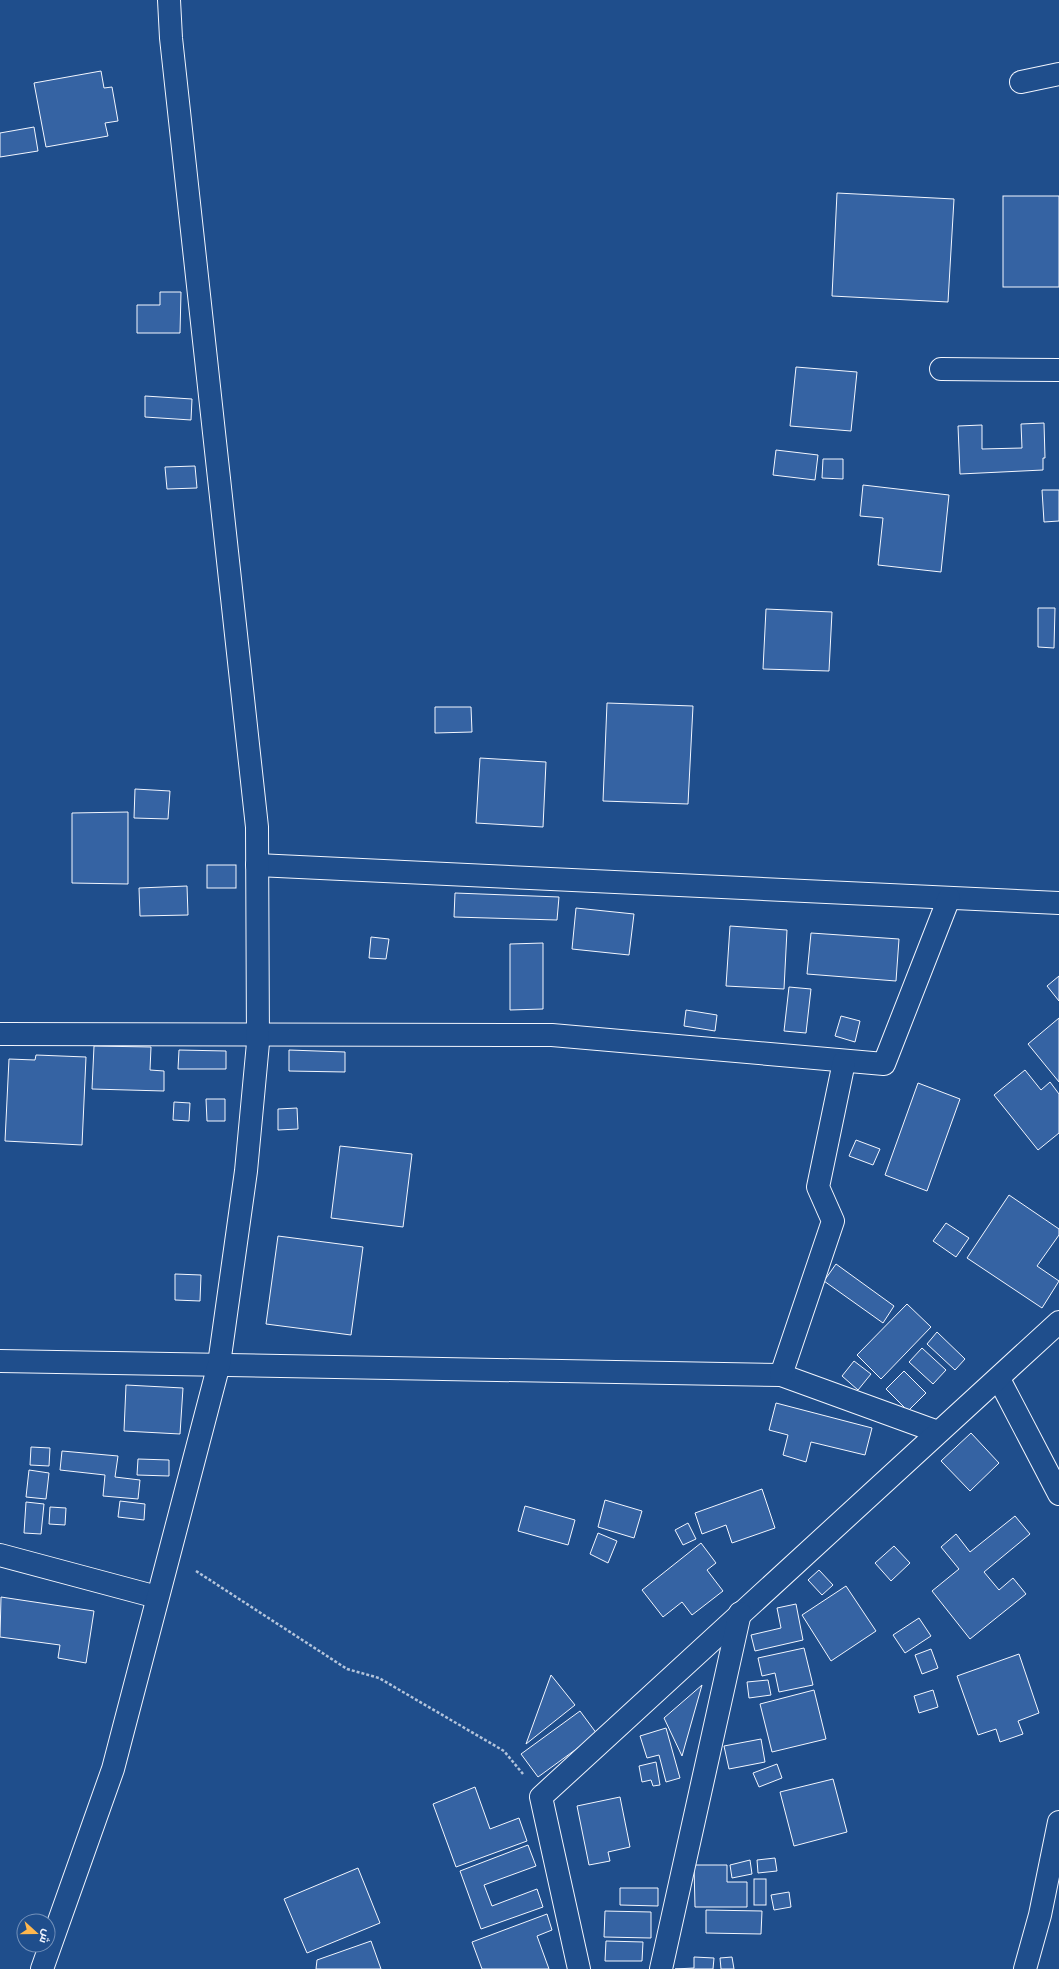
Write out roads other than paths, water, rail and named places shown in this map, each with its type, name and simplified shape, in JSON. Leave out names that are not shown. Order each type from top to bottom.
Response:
[{"type":"street","points":[[42,1969],[113,1769],[168,1553],[219,1364],[246,1171],[258,1034],[257,827],[171,38],[169,0]]},
{"type":"street","points":[[1021,82],[1059,74]]},
{"type":"street","points":[[941,369],[1059,370]]},
{"type":"street","points":[[257,865],[1059,903]]},
{"type":"street","points":[[0,1034],[552,1035],[844,1062],[884,1064],[949,898]]},
{"type":"street","points":[[781,1375],[833,1221],[818,1187],[844,1062]]},
{"type":"street","points":[[579,1969],[541,1797],[938,1432],[999,1379],[1059,1322]]},
{"type":"street","points":[[0,1361],[781,1375],[938,1432]]},
{"type":"street","points":[[999,1379],[1059,1494]]},
{"type":"street","points":[[0,1555],[157,1597]]},
{"type":"street","points":[[661,1969],[740,1613]]},
{"type":"street","points":[[1025,1969],[1049,1915],[1059,1822]]}]
